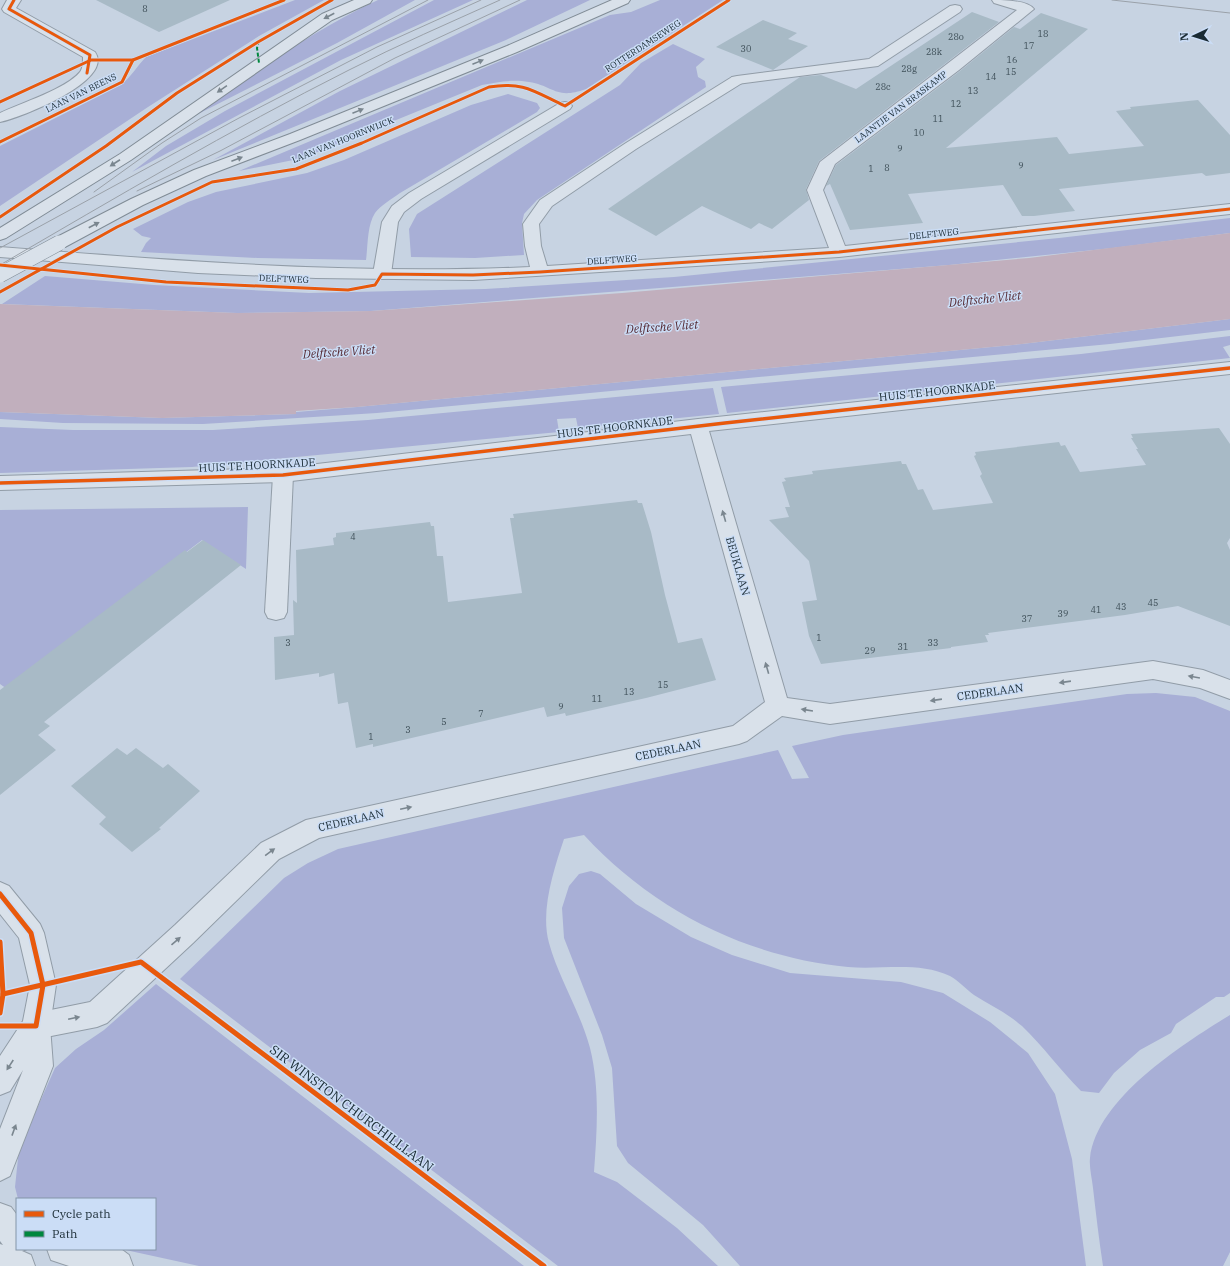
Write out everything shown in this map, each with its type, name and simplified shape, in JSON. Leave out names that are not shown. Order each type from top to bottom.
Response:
[{"type":"street","name":"LAAN VAN BEENS","points":[[0,118],[71,85],[87,73],[90,55],[9,9],[14,0]]},
{"type":"street","points":[[0,235],[45,210],[116,163],[327,17],[365,0]]},
{"type":"street","name":"LAAN VAN HOORNWIJCK","points":[[0,275],[137,202],[200,173],[295,137],[505,52],[623,0]]},
{"type":"street","name":"LAANTJE VAN BRASKAMP","points":[[839,252],[815,190],[828,162],[1028,9],[999,0]]},
{"type":"street","points":[[540,272],[533,246],[531,224],[546,203],[631,146],[737,80],[873,63],[955,9]]},
{"type":"street","points":[[382,274],[390,222],[398,209],[415,196],[565,106]]},
{"type":"street","name":"DELFTWEG","points":[[0,252],[198,268],[316,273],[473,275],[540,272],[839,252],[1230,209]]},
{"type":"street","name":"HUIS TE HOORNKADE","points":[[0,483],[283,475],[698,426],[1230,368]]},
{"type":"street","name":"BEUKLAAN","points":[[698,426],[778,706]]},
{"type":"street","points":[[276,612],[283,475]]},
{"type":"street","name":"CEDERLAAN","points":[[36,1026],[97,1014],[184,934],[270,851],[315,828],[739,734],[778,706],[830,714],[1153,670],[1203,679],[1230,690]]},
{"type":"street","points":[[0,894],[31,933],[43,985],[36,1026],[39,1066],[0,1166]]},
{"type":"street","points":[[0,1081],[36,1026]]},
{"type":"street","points":[[0,1218],[16,1237]]},
{"type":"street","points":[[66,1250],[113,1261],[118,1266]]},
{"type":"street","points":[[0,1259],[20,1266]]},
{"type":"shaded area","points":[[295,0],[324,0],[259,36],[148,107],[0,206],[0,146],[121,85],[128,79],[146,57]]},
{"type":"shaded area","points":[[378,0],[415,0],[337,43],[200,113],[202,108],[310,37],[355,11]]},
{"type":"shaded area","points":[[434,0],[473,0],[341,60],[132,172],[166,146],[225,111]]},
{"type":"shaded area","points":[[527,0],[590,0],[506,40],[213,160],[340,91]]},
{"type":"shaded area","points":[[660,0],[723,0],[586,89],[576,92],[561,93],[537,84],[517,81],[506,81],[482,85],[303,158],[239,171],[610,15],[631,12]]},
{"type":"shaded area","points":[[673,44],[705,59],[696,67],[698,77],[705,81],[706,87],[537,200],[524,214],[522,223],[524,255],[475,258],[411,257],[409,229],[417,214],[620,85],[641,63]]},
{"type":"shaded area","points":[[508,94],[537,103],[540,108],[537,112],[400,193],[380,207],[370,223],[366,260],[258,258],[141,252],[151,238],[142,236],[133,229],[188,202],[216,192],[307,173],[344,160],[471,105]]},
{"type":"shaded area","points":[[1230,218],[1230,233],[1113,248],[949,265],[371,311],[237,313],[2,304],[45,276],[154,285],[309,293],[485,289],[674,277],[1059,238]]},
{"type":"shaded area","points":[[1230,319],[1230,330],[1110,344],[377,413],[203,424],[63,423],[0,419],[0,412],[162,418],[296,414],[296,412],[1022,344]]},
{"type":"shaded area","points":[[1230,336],[1230,345],[1223,347],[1230,358],[727,413],[721,387],[1081,354]]},
{"type":"shaded area","points":[[713,388],[719,414],[578,428],[576,418],[557,419],[559,432],[192,467],[0,473],[0,427],[73,430],[213,430],[368,420]]},
{"type":"shaded area","points":[[248,507],[246,569],[202,540],[7,689],[0,684],[0,510]]},
{"type":"shaded area","points":[[1156,693],[1195,697],[1230,711],[1230,993],[1224,997],[1216,997],[1176,1024],[1171,1033],[1140,1050],[1114,1073],[1099,1093],[1081,1091],[1022,1026],[974,995],[950,976],[938,971],[913,967],[861,968],[810,962],[773,953],[738,941],[671,907],[640,886],[611,862],[584,835],[564,839],[549,890],[546,917],[547,931],[553,956],[586,1034],[593,1063],[597,1110],[594,1172],[617,1182],[677,1228],[718,1266],[558,1266],[180,979],[284,878],[308,863],[338,849],[778,750],[792,779],[809,778],[792,746],[843,735],[1127,694]]},
{"type":"shaded area","points":[[591,871],[600,874],[636,904],[691,937],[732,955],[790,973],[901,982],[943,993],[990,1022],[1028,1053],[1055,1094],[1072,1159],[1086,1266],[740,1266],[703,1225],[628,1163],[617,1146],[612,1068],[602,1035],[564,938],[562,908],[569,886],[579,874]]},
{"type":"shaded area","points":[[156,984],[524,1266],[199,1266],[126,1250],[156,1250],[156,1198],[18,1198],[15,1187],[19,1149],[55,1068],[76,1049],[104,1030]]},
{"type":"shaded area","points":[[1230,1015],[1230,1252],[1223,1266],[1103,1266],[1090,1165],[1090,1158],[1096,1136],[1108,1114],[1125,1094],[1145,1075],[1189,1041]]},
{"type":"water","name":"Delftsche Vliet","points":[[1230,233],[1230,319],[1022,344],[357,407],[296,411],[296,414],[162,418],[0,412],[0,304],[237,313],[371,311],[622,293],[1029,258]]},
{"type":"building","points":[[96,0],[230,0],[159,32]]},
{"type":"building","points":[[972,12],[999,22],[819,161],[806,189],[809,200],[772,229],[759,223],[751,229],[702,206],[656,236],[608,209],[800,77],[821,75],[856,89]]},
{"type":"building","points":[[1041,13],[1088,29],[946,148],[1057,137],[1069,154],[1144,146],[1116,111],[1131,109],[1130,107],[1198,100],[1230,135],[1230,173],[1206,176],[1202,173],[1059,189],[1075,211],[1034,216],[1022,216],[1003,185],[908,194],[923,223],[850,230],[830,184],[826,186],[836,165],[960,71],[1014,27],[1020,29]]},
{"type":"building","points":[[763,20],[797,33],[788,39],[808,46],[773,70],[716,47]]},
{"type":"building","points":[[1219,428],[1230,444],[1230,538],[1227,543],[1230,550],[1230,626],[1178,606],[1125,615],[988,633],[989,635],[985,635],[988,642],[821,664],[809,636],[802,602],[817,600],[809,561],[769,520],[789,517],[785,507],[790,507],[782,482],[786,481],[784,478],[813,474],[812,471],[901,461],[902,464],[906,464],[918,490],[923,489],[933,510],[993,503],[980,476],[982,474],[974,456],[976,455],[975,452],[1059,442],[1061,446],[1065,445],[1080,472],[1146,465],[1136,449],[1138,449],[1131,438],[1133,438],[1131,434]]},
{"type":"building","points":[[637,500],[638,503],[642,503],[651,532],[665,595],[678,643],[702,638],[716,680],[566,716],[565,713],[547,717],[544,707],[373,747],[373,744],[356,748],[348,702],[338,704],[334,673],[319,677],[319,673],[275,680],[274,637],[294,635],[293,600],[297,603],[296,550],[334,545],[333,538],[336,537],[336,533],[430,522],[431,526],[434,526],[437,556],[443,556],[448,602],[522,593],[510,518],[514,518],[513,514]]},
{"type":"building","points":[[203,540],[241,565],[44,722],[50,726],[38,735],[56,750],[0,795],[0,690],[185,550],[187,552]]},
{"type":"building","points":[[117,748],[127,755],[136,748],[163,768],[168,764],[200,791],[159,828],[161,829],[132,852],[99,824],[106,817],[71,786]]},
{"type":"tram line","points":[[94,192],[162,143],[201,118],[428,0]]},
{"type":"tram line","points":[[0,248],[239,118],[377,47],[481,0]]},
{"type":"tram line","points":[[0,265],[260,116],[386,52],[500,0]]},
{"type":"tram line","points":[[137,191],[220,151],[395,58],[520,0]]},
{"type":"tram line","points":[[1112,0],[1230,13]]},
{"type":"marked path","points":[[259,41],[257,48],[259,63]]},
{"type":"cycle path","points":[[14,0],[9,9],[90,55],[87,73]]},
{"type":"cycle path","points":[[0,102],[91,60],[133,60],[284,0]]},
{"type":"cycle path","points":[[0,217],[106,146],[177,93],[258,42],[332,0]]},
{"type":"cycle path","name":"ROTTERDAMSEWEG","points":[[0,292],[117,227],[212,182],[296,169],[362,143],[489,87],[507,84],[525,87],[565,106],[729,0]]},
{"type":"cycle path","points":[[0,142],[122,82],[133,60]]},
{"type":"cycle path","points":[[0,265],[166,282],[348,290],[375,285],[382,274],[473,275],[540,272],[839,252],[1230,209]]},
{"type":"cycle path","points":[[0,483],[283,475],[725,423],[1230,368]]},
{"type":"cycle path","points":[[0,894],[31,933],[43,985],[36,1026],[0,1026]]},
{"type":"cycle path","points":[[0,942],[3,994],[0,1013]]},
{"type":"cycle path","name":"SIR WINSTON CHURCHILLLAAN","points":[[3,994],[141,962],[544,1266]]}]
